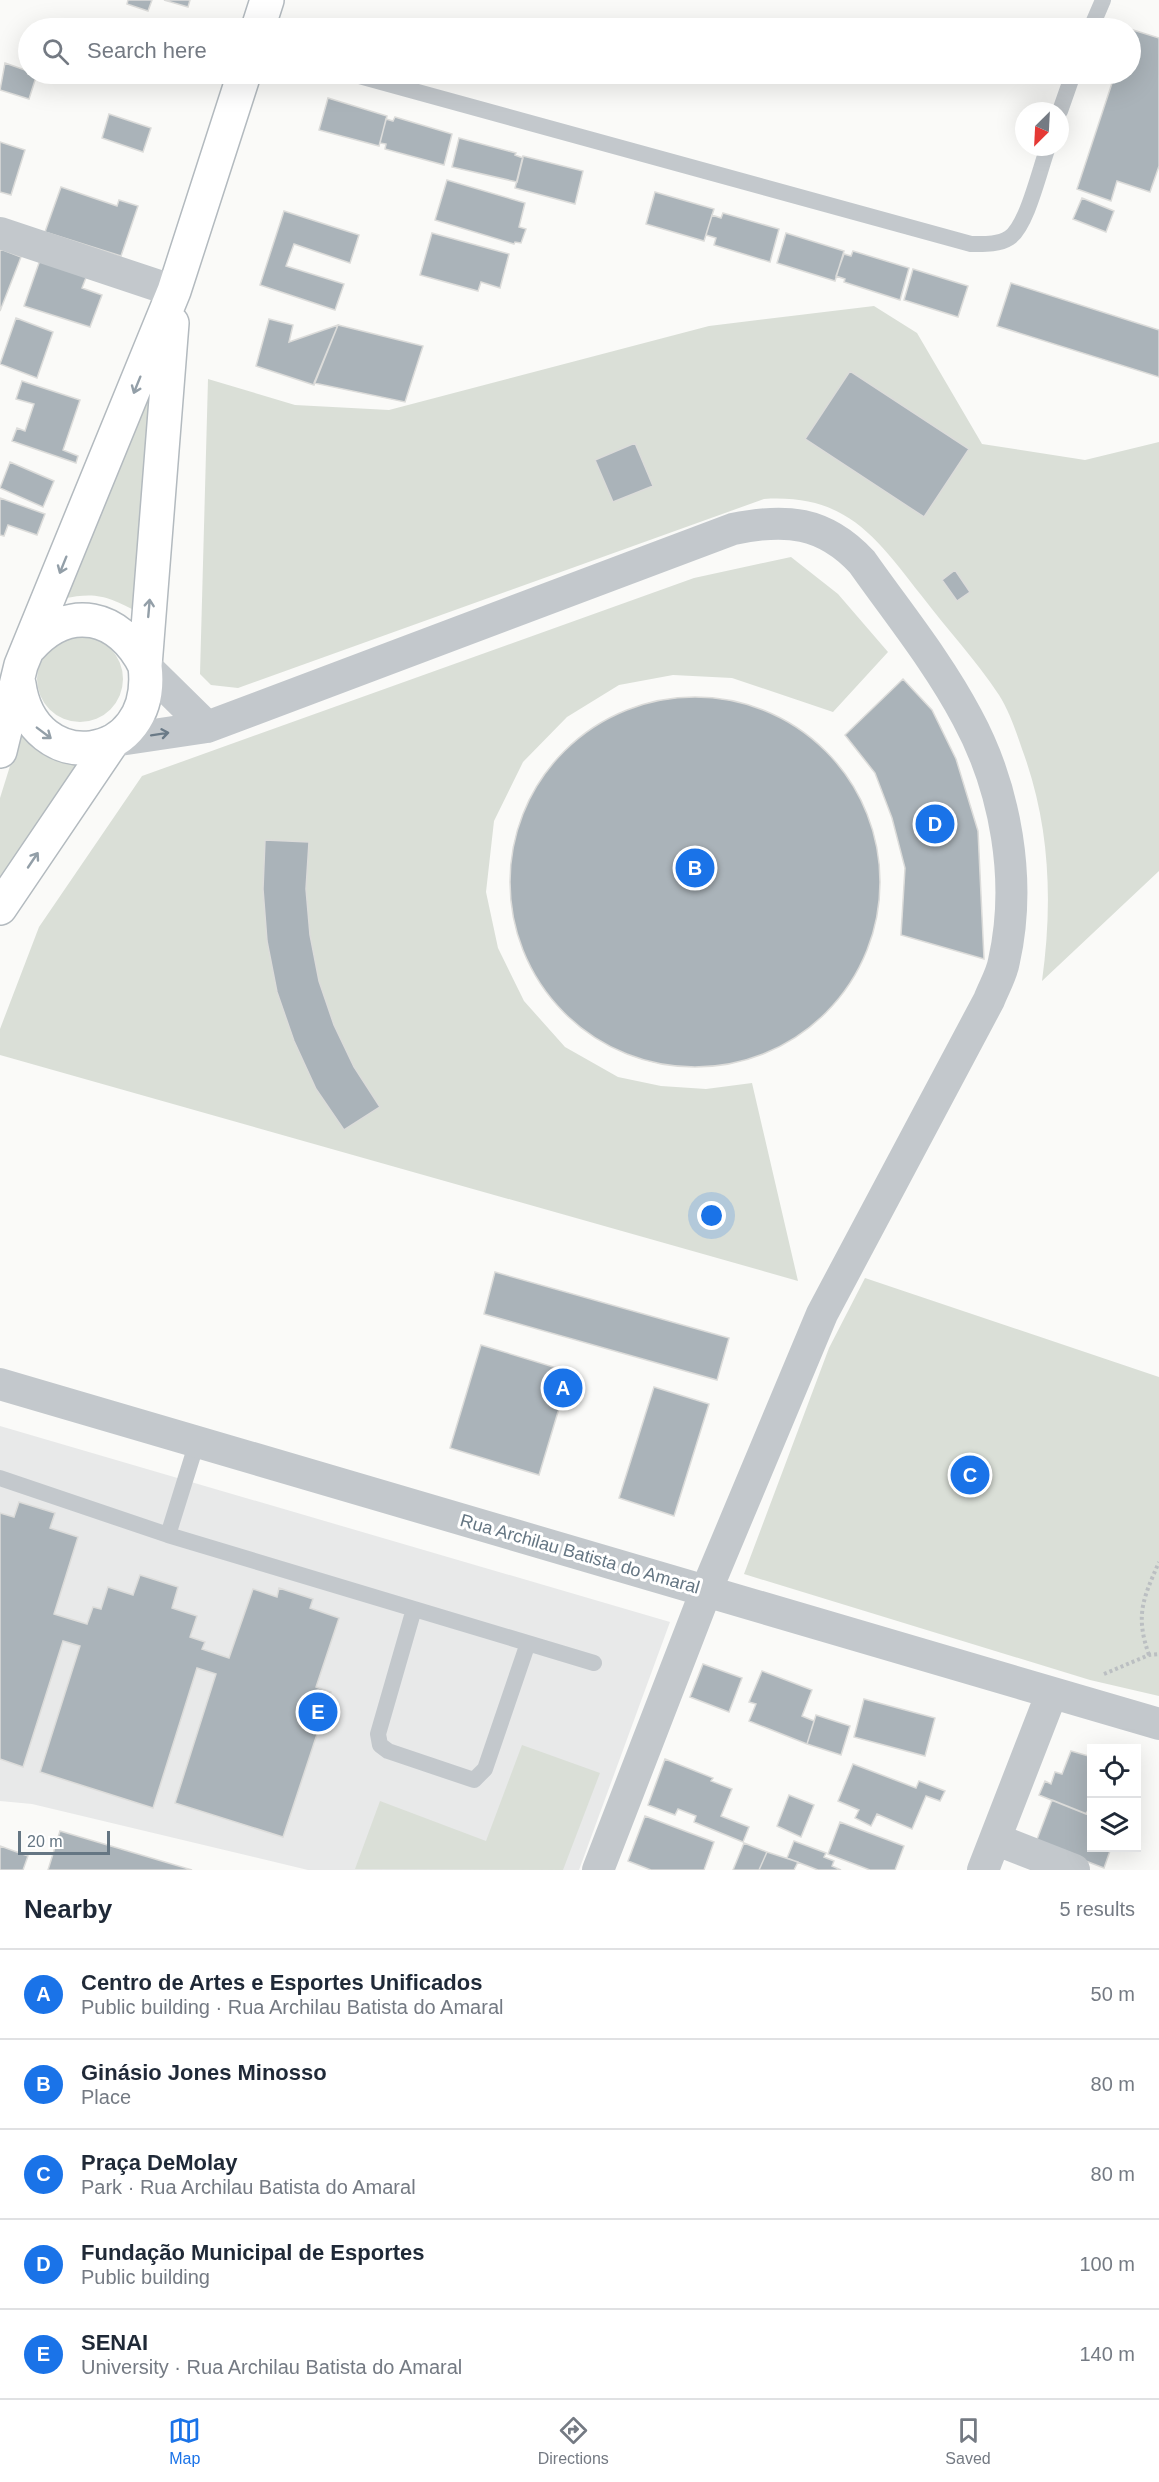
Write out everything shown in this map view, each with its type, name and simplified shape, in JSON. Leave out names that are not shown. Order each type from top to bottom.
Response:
[{"type":"main road","points":[[261,18],[267,0]]},
{"type":"main road","points":[[0,751],[19,684],[21,664],[30,647],[174,291],[241,84]]},
{"type":"main road","points":[[0,908],[113,741],[131,728],[142,709],[147,688],[145,666],[174,291]]},
{"type":"main road","points":[[30,647],[49,629],[68,622],[87,620],[106,624],[123,634],[136,649],[145,666]]},
{"type":"main road","points":[[19,684],[26,712],[44,735],[61,744],[81,748],[113,741]]},
{"type":"street","points":[[0,233],[174,291]]},
{"type":"street","points":[[113,741],[207,727],[733,529],[771,523],[792,523],[821,530],[848,547],[862,562],[943,677],[968,718],[992,776],[1006,833],[1013,886],[1012,922],[1004,964],[989,1000],[822,1314],[706,1591],[598,1870]]},
{"type":"street","points":[[145,666],[207,727]]},
{"type":"street","name":"Rua Archilau Batista do Amaral","points":[[0,1384],[706,1591],[1051,1695],[1159,1724]]},
{"type":"street","points":[[983,1870],[1051,1695]]},
{"type":"street","points":[[995,1839],[1074,1870]]},
{"type":"lane","points":[[1095,18],[1103,0]]},
{"type":"lane","points":[[388,84],[971,244],[991,244],[1009,238],[1020,225],[1045,156]]},
{"type":"lane","points":[[1063,102],[1069,84]]},
{"type":"lane","points":[[168,1535],[197,1442]]},
{"type":"lane","points":[[0,1478],[168,1535],[594,1663]]},
{"type":"lane","points":[[414,1609],[378,1734],[380,1744],[388,1751],[474,1780],[485,1769],[528,1643]]},
{"type":"path","points":[[1149,1655],[1140,1630],[1144,1597],[1159,1562]]},
{"type":"shaded area","points":[[874,306],[917,333],[982,444],[1085,460],[1159,442],[1159,871],[1042,981],[1048,893],[1044,835],[1031,777],[1006,708],[981,669],[889,554],[856,523],[838,512],[817,504],[792,499],[764,499],[238,688],[211,685],[200,674],[208,379],[295,405],[389,410],[709,326]]},
{"type":"shaded area","points":[[154,359],[140,613],[102,597],[85,596],[62,599]]},
{"type":"shaded area","points":[[791,557],[838,594],[888,652],[833,712],[732,678],[673,675],[619,685],[567,717],[523,762],[494,821],[486,892],[498,948],[524,1001],[565,1047],[618,1077],[661,1086],[706,1089],[752,1083],[798,1281],[0,1055],[0,1029],[39,927],[142,776],[694,578]]},
{"type":"shaded area","points":[[72,636],[88,636],[111,648],[120,662],[123,679],[120,696],[111,710],[88,722],[72,722],[56,715],[44,703],[37,687],[37,671],[44,655],[56,643]]},
{"type":"shaded area","points":[[20,734],[59,760],[84,766],[0,891],[0,798]]},
{"type":"shaded area","points":[[865,1278],[1159,1377],[1159,1696],[1090,1680],[744,1574],[829,1348]]},
{"type":"shaded area","points":[[0,1426],[670,1622],[579,1870],[308,1870],[32,1804],[0,1801]]},
{"type":"shaded area","points":[[522,1745],[600,1773],[563,1870],[355,1869],[380,1801],[486,1841]]},
{"type":"building","points":[[128,0],[152,0],[148,11],[127,4]]},
{"type":"building","points":[[164,0],[190,0],[188,7]]},
{"type":"building","points":[[1141,32],[1159,38],[1159,166],[1150,192],[1117,181],[1111,201],[1077,189],[1112,84],[1141,84]]},
{"type":"building","points":[[5,63],[18,68],[18,84],[34,84],[29,99],[0,90]]},
{"type":"building","points":[[328,98],[387,116],[379,146],[319,130]]},
{"type":"building","points":[[109,114],[151,128],[143,152],[102,138]]},
{"type":"building","points":[[395,117],[452,134],[444,165],[385,149],[386,144],[380,143],[386,119],[393,121]]},
{"type":"building","points":[[459,138],[516,153],[515,155],[523,158],[517,182],[452,167]]},
{"type":"building","points":[[0,142],[25,150],[11,195],[0,192]]},
{"type":"building","points":[[523,156],[583,171],[575,204],[515,188]]},
{"type":"building","points":[[447,180],[525,203],[519,227],[526,229],[521,243],[515,242],[514,244],[435,220]]},
{"type":"building","points":[[61,187],[117,206],[119,200],[138,206],[121,256],[45,232]]},
{"type":"building","points":[[655,192],[714,209],[704,241],[646,224]]},
{"type":"building","points":[[1082,198],[1114,211],[1106,232],[1073,219]]},
{"type":"building","points":[[284,211],[359,235],[350,263],[294,244],[286,266],[344,284],[335,310],[260,285]]},
{"type":"building","points":[[723,213],[779,229],[770,262],[714,245],[716,238],[706,235],[712,215],[721,218]]},
{"type":"building","points":[[432,233],[509,254],[500,288],[481,282],[478,291],[420,275]]},
{"type":"building","points":[[786,233],[844,251],[835,281],[777,263]]},
{"type":"building","points":[[0,249],[21,257],[0,311]]},
{"type":"building","points":[[853,251],[909,268],[900,300],[844,282],[845,279],[836,276],[844,254],[851,256]]},
{"type":"building","points":[[40,260],[87,275],[82,288],[102,295],[90,327],[24,306]]},
{"type":"building","points":[[913,269],[968,286],[958,317],[904,300]]},
{"type":"building","points":[[1011,283],[1159,330],[1159,377],[997,326]]},
{"type":"building","points":[[16,318],[53,332],[37,378],[0,364]]},
{"type":"building","points":[[269,319],[293,325],[289,342],[338,325],[314,385],[256,366]]},
{"type":"building","points":[[338,325],[423,346],[405,402],[314,383]]},
{"type":"building","points":[[850,371],[969,449],[924,517],[805,439]]},
{"type":"building","points":[[22,381],[80,400],[63,450],[78,456],[76,463],[12,441],[17,428],[25,431],[34,404],[16,399]]},
{"type":"building","points":[[635,443],[653,486],[613,502],[595,460]]},
{"type":"building","points":[[10,462],[54,481],[43,507],[0,488]]},
{"type":"building","points":[[0,498],[45,514],[37,535],[8,525],[4,536],[0,535]]},
{"type":"building","points":[[955,570],[970,592],[957,601],[942,580]]},
{"type":"building","points":[[903,679],[932,710],[956,759],[978,831],[984,959],[901,935],[905,868],[892,818],[875,773],[845,735]]},
{"type":"building","points":[[695,697],[731,700],[766,711],[798,728],[826,751],[849,779],[866,811],[877,846],[880,882],[877,918],[866,953],[849,985],[826,1013],[798,1036],[766,1053],[731,1064],[695,1067],[659,1064],[624,1053],[592,1036],[564,1013],[541,985],[524,953],[513,918],[510,882],[513,846],[524,811],[541,779],[564,751],[592,728],[624,711],[659,700]]},
{"type":"building","points":[[265,840],[309,842],[306,889],[310,935],[319,981],[334,1025],[354,1067],[380,1107],[344,1130],[316,1089],[294,1041],[277,992],[267,941],[263,889]]},
{"type":"building","points":[[495,1272],[729,1338],[717,1380],[484,1314]]},
{"type":"building","points":[[481,1345],[570,1372],[539,1475],[450,1448]]},
{"type":"building","points":[[654,1387],[709,1404],[674,1516],[619,1498]]},
{"type":"building","points":[[19,1502],[55,1513],[50,1528],[78,1537],[54,1614],[87,1624],[93,1607],[101,1609],[108,1587],[133,1595],[140,1575],[178,1587],[172,1608],[197,1616],[190,1637],[205,1642],[202,1649],[229,1658],[253,1589],[277,1597],[279,1588],[313,1599],[310,1608],[339,1618],[316,1687],[331,1692],[283,1837],[175,1803],[216,1674],[197,1668],[153,1808],[40,1772],[80,1646],[63,1641],[23,1767],[0,1759],[0,1513],[14,1517]]},
{"type":"building","points":[[703,1664],[742,1678],[729,1712],[690,1697]]},
{"type":"building","points":[[762,1671],[812,1690],[802,1716],[814,1721],[807,1744],[749,1721],[756,1704],[749,1702]]},
{"type":"building","points":[[864,1699],[935,1718],[925,1756],[854,1737]]},
{"type":"building","points":[[816,1715],[850,1726],[841,1755],[807,1744]]},
{"type":"building","points":[[1071,1751],[1087,1756],[1086,1814],[1039,1795],[1045,1781],[1051,1784],[1055,1772],[1062,1774]]},
{"type":"building","points":[[665,1759],[713,1778],[711,1781],[732,1789],[721,1816],[749,1827],[743,1842],[694,1822],[696,1816],[678,1809],[675,1815],[648,1805]]},
{"type":"building","points":[[853,1764],[916,1788],[919,1781],[945,1791],[940,1801],[926,1796],[912,1829],[877,1814],[871,1826],[855,1818],[859,1810],[838,1801]]},
{"type":"building","points":[[789,1795],[814,1805],[801,1837],[777,1826]]},
{"type":"building","points":[[1052,1800],[1087,1814],[1087,1852],[1110,1852],[1104,1868],[1036,1842]]},
{"type":"building","points":[[645,1816],[714,1842],[704,1870],[651,1870],[628,1861]]},
{"type":"building","points":[[840,1822],[904,1846],[895,1870],[870,1870],[828,1854]]},
{"type":"building","points":[[60,1831],[192,1870],[48,1870]]},
{"type":"building","points":[[794,1841],[826,1853],[824,1857],[834,1861],[832,1866],[841,1870],[818,1870],[787,1858]]},
{"type":"building","points":[[744,1843],[767,1852],[759,1870],[733,1870]]},
{"type":"building","points":[[0,1846],[28,1856],[23,1870],[0,1870]]},
{"type":"building","points":[[767,1852],[798,1862],[794,1870],[759,1870]]},
{"type":"place","name":"Fundação Municipal de Esportes","points":[[935,824]]},
{"type":"place","name":"Ginásio Jones Minosso","points":[[695,868]]},
{"type":"place","name":"Centro de Artes e Esportes Unificados","points":[[563,1388]]},
{"type":"place","name":"Praça DeMolay","points":[[970,1475]]},
{"type":"place","name":"SENAI","points":[[318,1712]]}]
